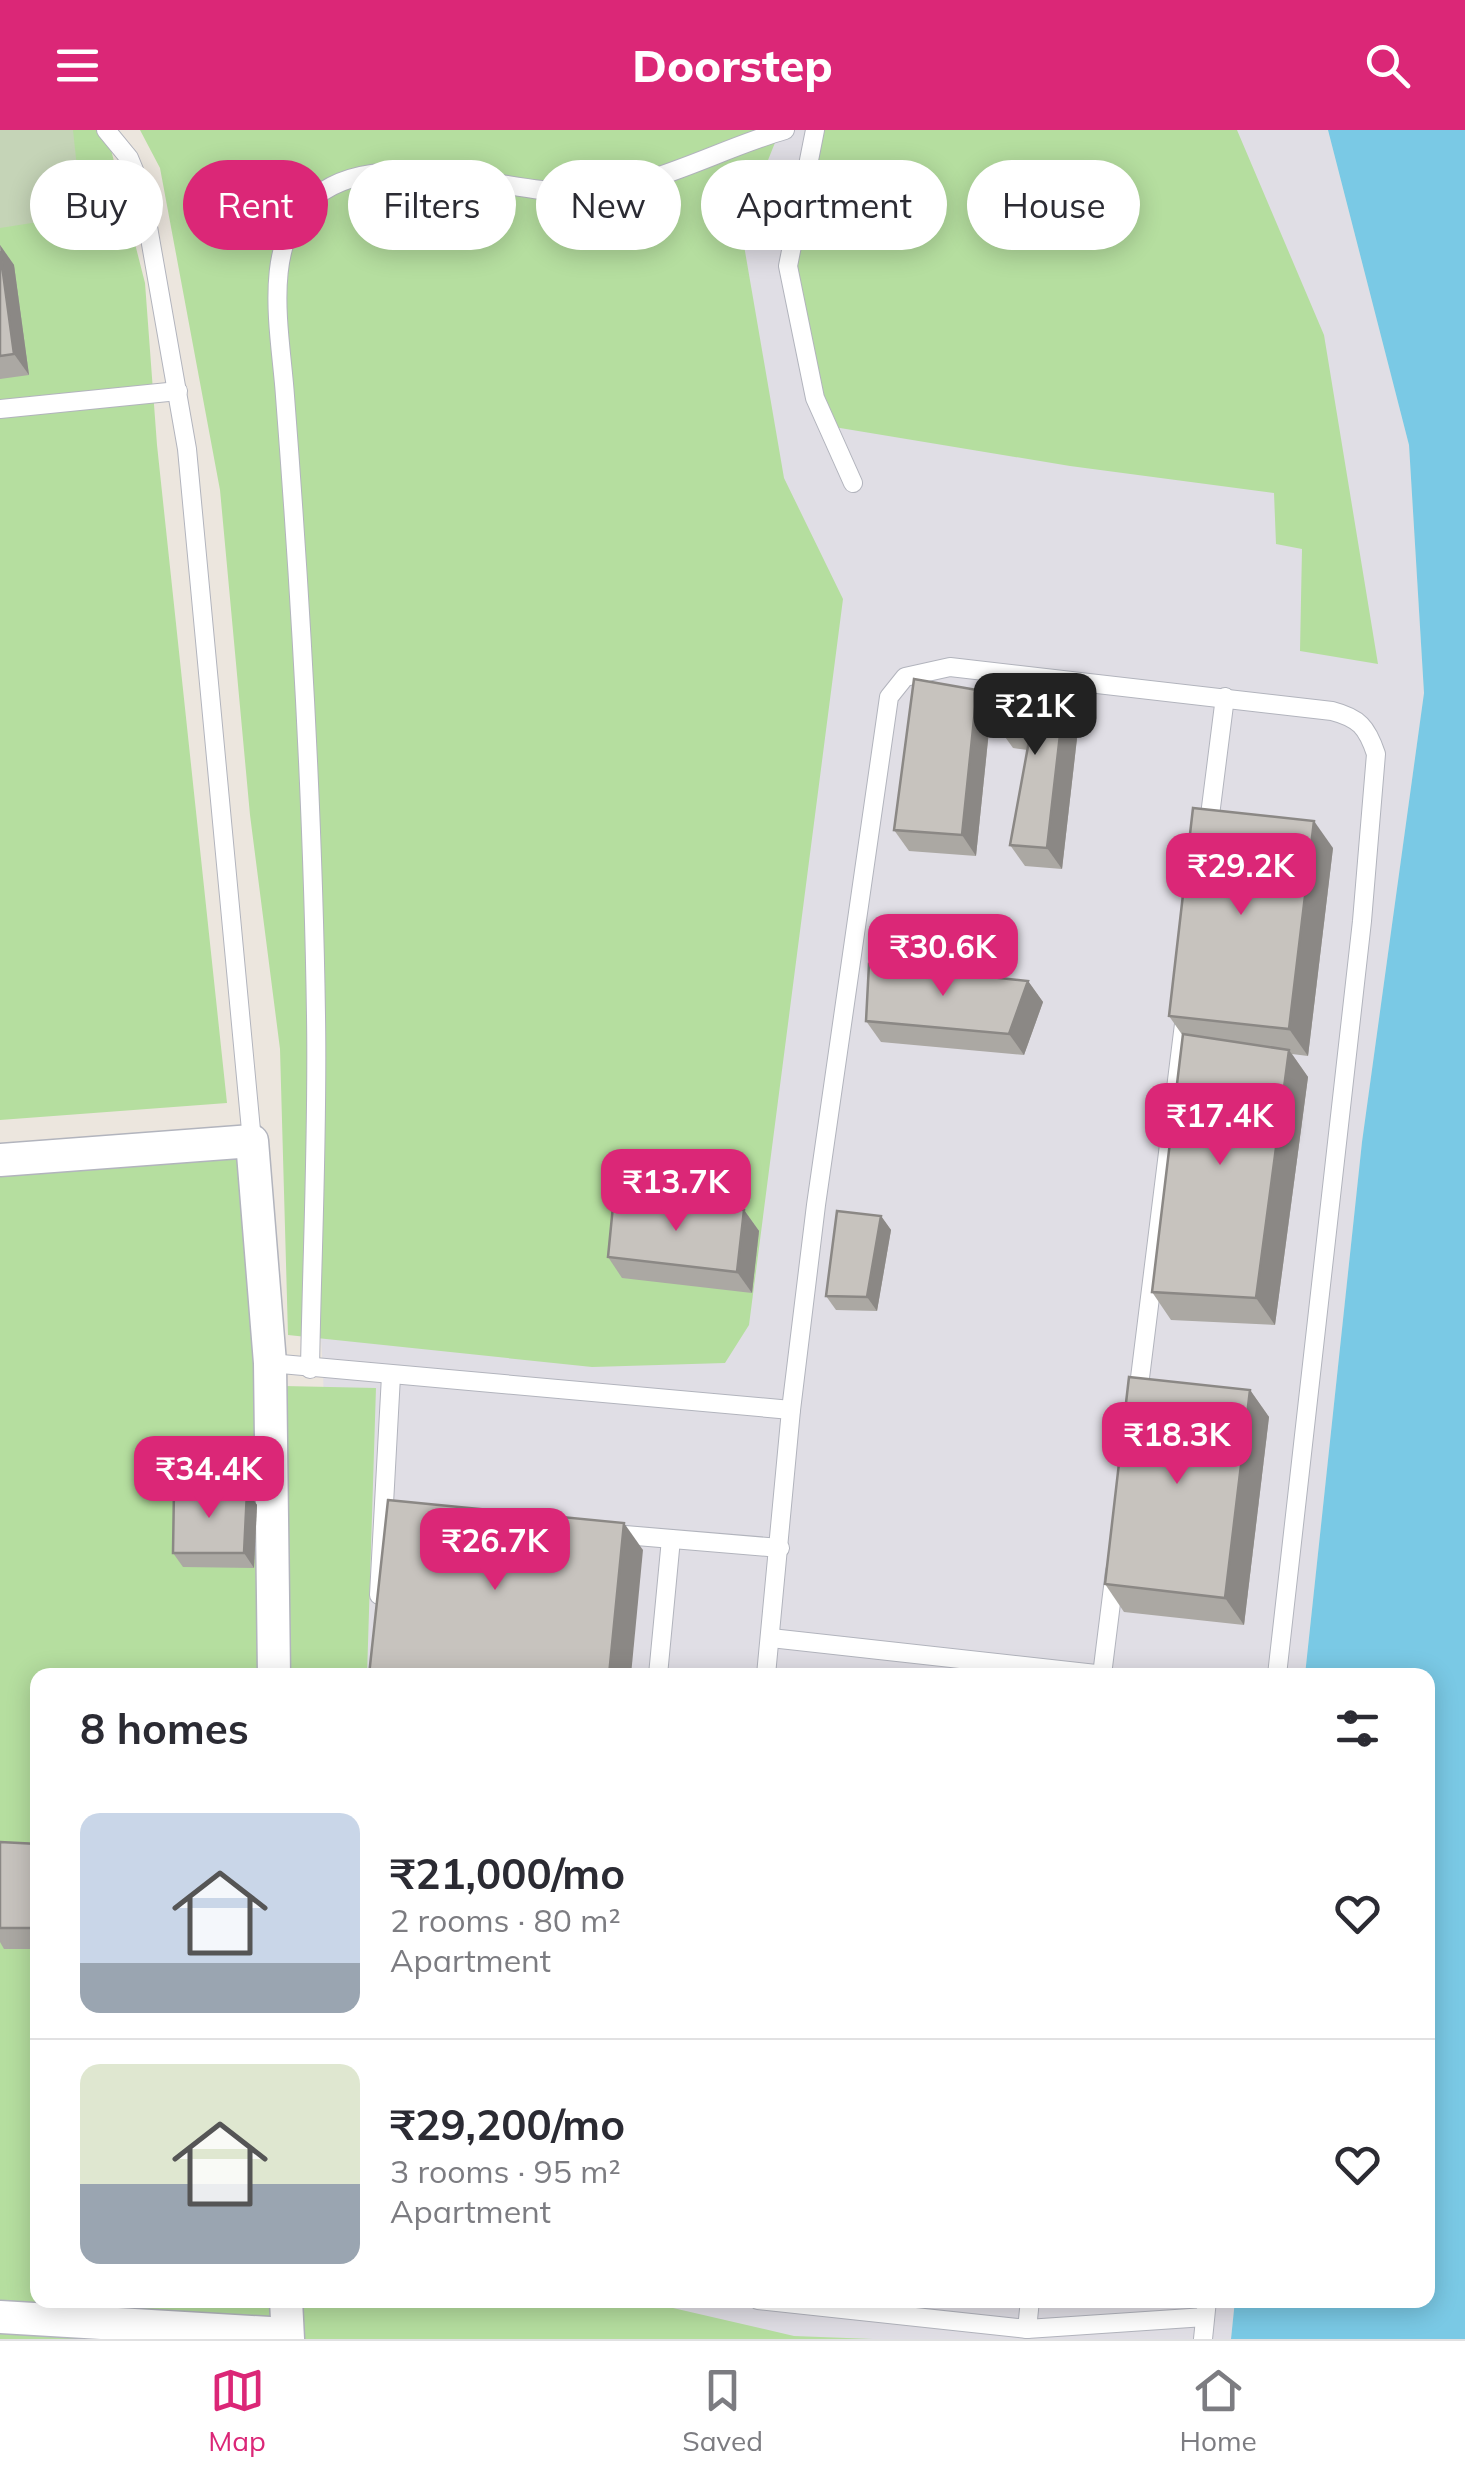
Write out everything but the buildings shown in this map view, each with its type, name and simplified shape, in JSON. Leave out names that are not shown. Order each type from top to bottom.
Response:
[{"type":"street","points":[[0,1160],[252,1141],[270,1363],[274,1668]]},
{"type":"street","points":[[0,2317],[287,2336],[286,2308]]},
{"type":"lane","points":[[106,130],[129,158],[141,187],[178,392],[236,934],[252,1141]]},
{"type":"lane","points":[[310,1369],[316,1017],[298,566],[279,314],[286,233],[314,197],[358,176],[388,173],[584,192],[641,181],[786,130]]},
{"type":"lane","points":[[816,130],[788,266],[815,398],[853,483]]},
{"type":"lane","points":[[0,410],[178,392]]},
{"type":"lane","points":[[767,1668],[791,1410],[841,1018],[889,697],[905,676],[950,667],[1225,697],[1356,718],[1368,732],[1376,754],[1362,921],[1278,1668]]},
{"type":"lane","points":[[1205,853],[1225,697]]},
{"type":"lane","points":[[1134,1420],[1188,990]]},
{"type":"lane","points":[[270,1363],[791,1410]]},
{"type":"lane","points":[[377,1621],[393,1514],[391,1376]]},
{"type":"lane","points":[[595,1532],[780,1548]]},
{"type":"lane","points":[[659,1668],[672,1540]]},
{"type":"lane","points":[[1104,1668],[1117,1557]]},
{"type":"lane","points":[[771,1638],[1040,1668]]},
{"type":"lane","points":[[832,2308],[1027,2329],[1206,2308],[1203,2339]]},
{"type":"lane","points":[[1027,2329],[1029,2308]]},
{"type":"shaded area","points":[[210,130],[1328,130],[1409,445],[1424,693],[1362,1142],[1306,1668],[331,1668],[323,1370],[305,1096],[222,250],[328,250],[328,160],[213,160]]},
{"type":"shaded area","points":[[348,2308],[1234,2308],[1231,2339],[349,2339]]},
{"type":"green space","points":[[0,130],[106,130],[114,160],[30,160],[30,250],[137,250],[145,283],[157,445],[227,1103],[0,1120]]},
{"type":"green space","points":[[0,130],[73,130],[76,160],[30,160],[30,223],[0,228]]},
{"type":"green space","points":[[140,130],[780,130],[768,160],[701,160],[701,250],[745,250],[784,478],[843,599],[749,1325],[725,1363],[592,1367],[288,1335],[280,1049],[250,815],[220,490],[163,184],[163,160],[156,160]]},
{"type":"green space","points":[[815,130],[1237,130],[1324,335],[1378,664],[1300,651],[1302,549],[1276,544],[1274,493],[1070,466],[822,425],[790,294],[787,250],[947,250],[947,160],[805,160]]},
{"type":"green space","points":[[252,1141],[274,1668],[30,1668],[30,2308],[282,2308],[261,2339],[0,2339],[0,1160]]},
{"type":"green space","points":[[284,1386],[376,1388],[367,1668],[289,1668]]},
{"type":"green space","points":[[300,2308],[673,2308],[794,2336],[873,2339],[302,2339]]},
{"type":"water","points":[[1328,130],[1465,130],[1465,2339],[1231,2339],[1234,2308],[1435,2308],[1435,1668],[1306,1668],[1362,1142],[1424,693],[1409,445]]}]
